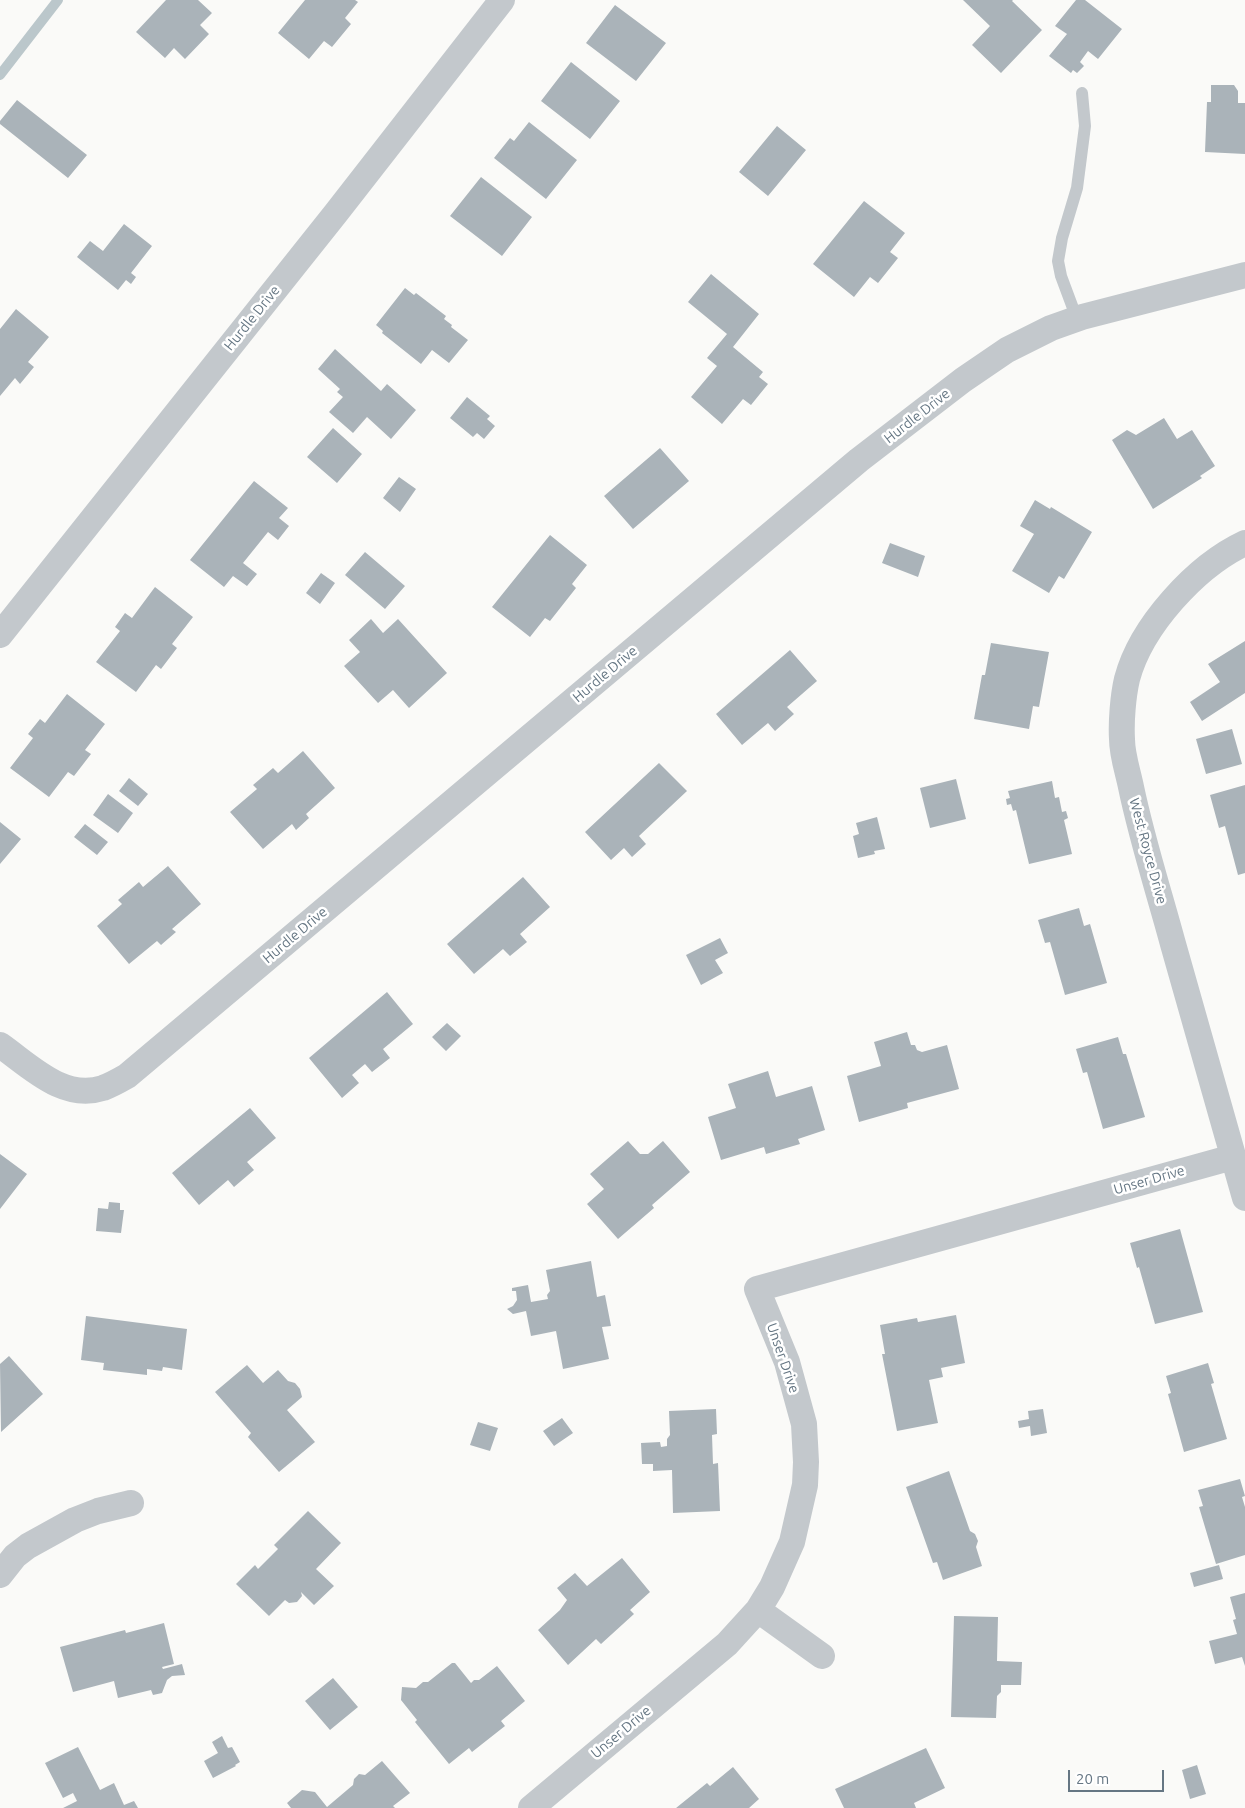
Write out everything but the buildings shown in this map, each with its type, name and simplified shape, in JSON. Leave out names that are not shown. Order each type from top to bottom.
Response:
[{"type":"street","name":"Hurdle Drive","points":[[0,635],[336,214],[502,0]]},
{"type":"street","name":"Hurdle Drive","points":[[0,1045],[45,1078],[67,1089],[82,1092],[103,1088],[127,1076],[859,460],[963,380],[1007,350],[1051,328],[1077,319],[1245,275]]},
{"type":"street","name":"West Royce Drive","points":[[1245,543],[1206,567],[1183,588],[1163,611],[1138,650],[1127,679],[1122,724],[1122,741],[1138,817],[1245,1198]]},
{"type":"street","name":"Unser Drive","points":[[531,1808],[727,1644],[758,1610],[772,1587],[792,1542],[805,1485],[804,1424],[787,1362],[757,1289],[1233,1157]]},
{"type":"street","points":[[0,1575],[15,1556],[28,1546],[75,1520],[98,1511],[131,1503]]},
{"type":"street","points":[[758,1610],[822,1656]]},
{"type":"lane","points":[[1077,319],[1061,276],[1058,261],[1062,238],[1077,188],[1086,126],[1082,93]]},
{"type":"waterway","points":[[0,75],[58,0]]}]
